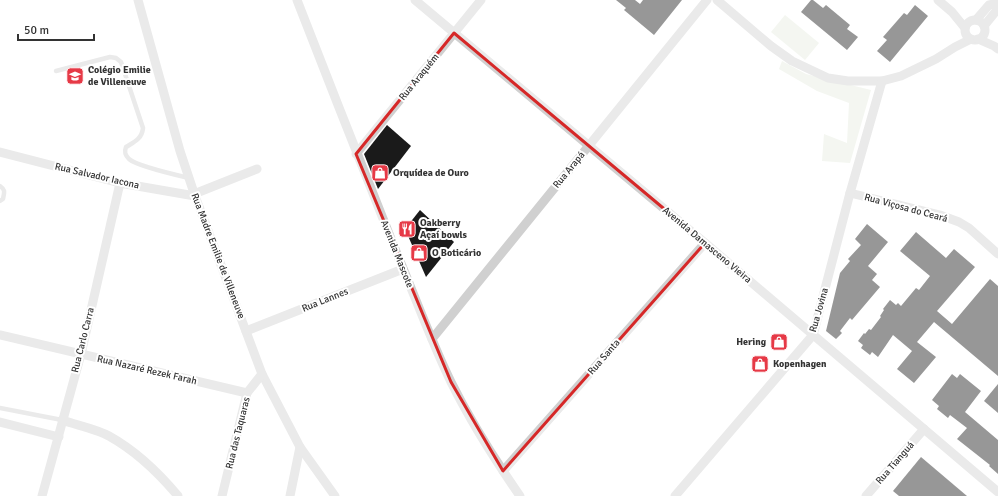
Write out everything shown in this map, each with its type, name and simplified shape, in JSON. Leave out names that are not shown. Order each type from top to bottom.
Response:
[{"type":"street","name":"Rua Madre Emilie de Villeneuve","points":[[138,0],[180,151],[194,195],[262,374],[300,446],[335,496]]},
{"type":"street","name":"Avenida Mascote","points":[[297,0],[356,154],[451,382],[479,433],[520,496]]},
{"type":"street","name":"Avenida Damasceno Vieira","points":[[415,0],[998,492]]},
{"type":"street","name":"Rua Araquém","points":[[356,154],[481,0]]},
{"type":"street","name":"Rua Arapá","points":[[432,339],[707,0]]},
{"type":"street","points":[[717,0],[771,46],[792,60],[811,71],[828,78],[848,81],[882,81],[901,76],[936,60],[955,46],[982,36],[984,29],[996,11],[998,3],[989,5],[973,20],[967,23],[955,46]]},
{"type":"street","points":[[938,0],[952,12],[965,29],[967,36],[996,48]]},
{"type":"street","points":[[952,12],[981,22],[996,48]]},
{"type":"street","name":"Rua Jovina","points":[[675,496],[813,335],[850,193],[882,81]]},
{"type":"street","name":"Rua Salvador Iacona","points":[[0,152],[120,183],[194,195]]},
{"type":"street","points":[[194,195],[257,169]]},
{"type":"street","name":"Rua Carlo Carra","points":[[42,496],[81,354],[120,183]]},
{"type":"street","name":"Rua Viçosa do Ceará","points":[[850,193],[940,215],[959,222],[998,254]]},
{"type":"street","name":"Rua Santa","points":[[503,471],[704,243]]},
{"type":"street","name":"Rua Lannes","points":[[246,331],[403,269]]},
{"type":"street","name":"Rua Nazaré Rezek Farah","points":[[0,335],[247,393]]},
{"type":"street","name":"Rua das Taquaras","points":[[222,496],[247,393],[262,374]]},
{"type":"street","points":[[62,420],[108,435],[132,451],[159,473],[178,496]]},
{"type":"street","points":[[0,422],[59,436]]},
{"type":"street","name":"Rua Tianguá","points":[[866,496],[924,429]]},
{"type":"street","points":[[290,496],[300,446]]},
{"type":"lane","points":[[56,71],[110,57],[116,58],[121,62],[143,128],[140,138],[126,147],[124,152],[126,156],[129,160],[149,167],[189,178]]},
{"type":"lane","points":[[0,186],[4,188],[5,191],[3,199],[0,201]]},
{"type":"lane","points":[[0,408],[62,420]]},
{"type":"highlighted area","points":[[454,33],[705,243],[503,471],[451,382],[356,154]]},
{"type":"shaded area","points":[[785,15],[819,43],[805,60],[771,32]]},
{"type":"shaded area","points":[[782,61],[806,74],[871,90],[850,163],[822,161],[824,134],[847,143],[849,103],[817,91],[779,69]]},
{"type":"building","points":[[616,0],[635,0],[640,4],[643,0],[682,0],[654,35],[624,10],[626,8]]},
{"type":"building","points":[[811,0],[823,8],[826,5],[850,25],[847,29],[858,37],[847,50],[801,12]]},
{"type":"building","points":[[915,5],[928,16],[890,62],[877,51],[887,40],[883,37],[904,13],[907,15]]},
{"type":"building","name":"Orquídea de Ouro","points":[[387,125],[411,146],[378,189],[364,154]]},
{"type":"building","points":[[420,210],[454,242],[426,277],[405,229]]},
{"type":"building","points":[[867,224],[888,242],[868,266],[877,274],[872,280],[880,287],[852,320],[850,318],[840,331],[842,333],[836,339],[826,331],[840,273],[850,261],[848,259],[861,245],[855,239]]},
{"type":"building","points":[[916,232],[946,258],[954,249],[975,267],[937,311],[952,324],[990,279],[998,286],[998,376],[934,322],[917,342],[936,357],[914,383],[897,369],[912,351],[893,335],[878,357],[872,352],[870,355],[861,348],[863,345],[858,341],[864,333],[865,334],[869,329],[871,330],[881,317],[880,316],[884,310],[883,309],[890,300],[896,305],[898,303],[901,306],[916,288],[919,290],[930,276],[900,251]]},
{"type":"building","points":[[952,374],[957,378],[960,374],[981,391],[965,412],[998,440],[998,474],[989,466],[990,465],[957,439],[967,428],[950,415],[948,418],[937,409],[939,406],[932,400]]},
{"type":"building","points":[[998,384],[998,413],[984,401]]},
{"type":"building","points":[[921,457],[967,496],[899,496],[893,491]]},
{"type":"place","name":"Colégio Emilie de Villeneuve","points":[[75,76]]},
{"type":"place","name":"Orquídea de Ouro","points":[[380,173]]},
{"type":"place","name":"Oakberry Açaí bowls","points":[[407,229]]},
{"type":"place","name":"O Boticário","points":[[419,253]]},
{"type":"place","name":"Hering","points":[[779,342]]},
{"type":"place","name":"Kopenhagen","points":[[760,364]]}]
